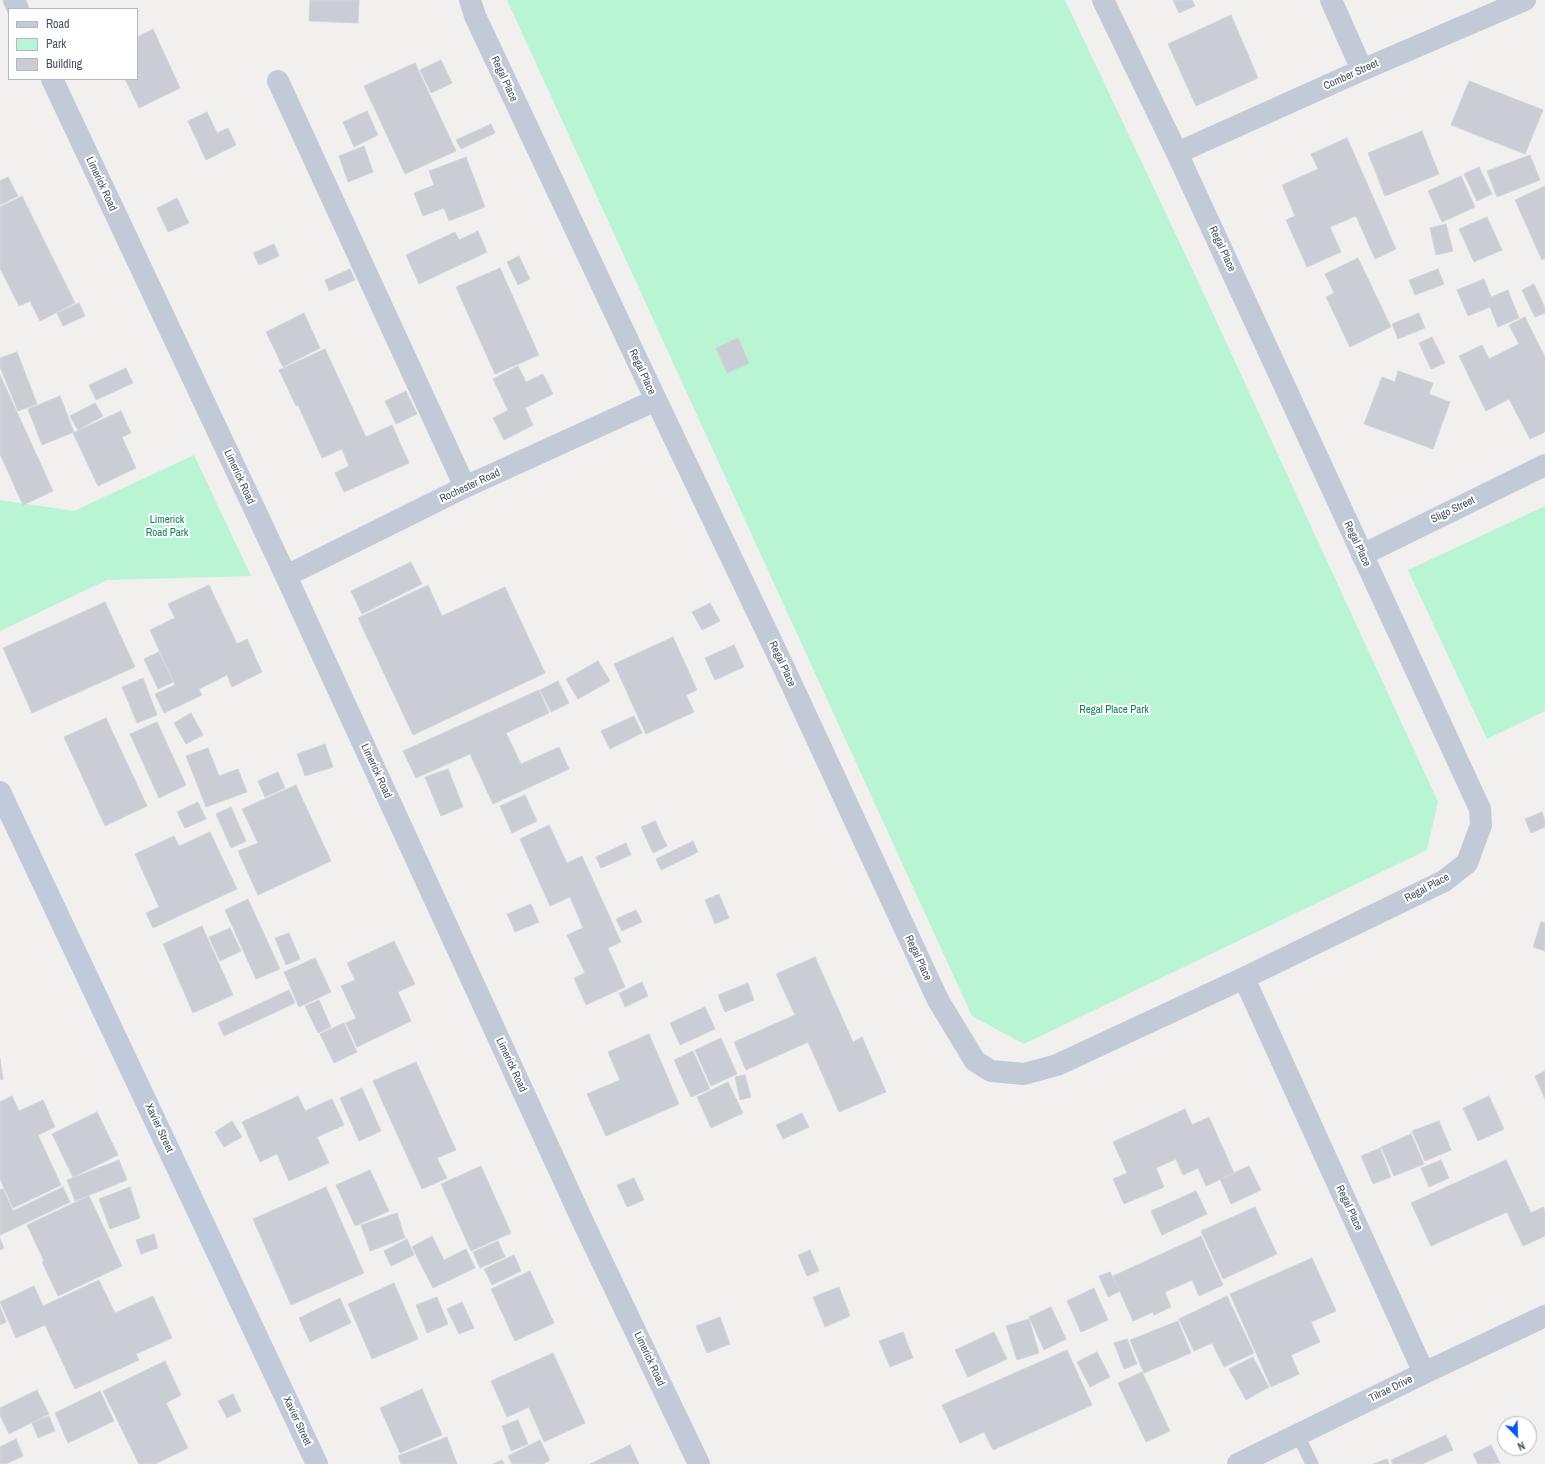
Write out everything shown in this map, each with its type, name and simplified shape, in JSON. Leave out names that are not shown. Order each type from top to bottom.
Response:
[{"type":"main road","name":"Xavier Street","points":[[0,792],[317,1464]]},
{"type":"street","name":"Regal Place","points":[[470,0],[475,16],[656,400],[788,675],[938,1000],[975,1061],[991,1071],[1024,1074],[1057,1065],[1244,978],[1444,881],[1467,863],[1481,825],[1480,809],[1177,153],[1103,0]]},
{"type":"street","points":[[1331,0],[1362,70]]},
{"type":"street","name":"Comber Street","points":[[1177,153],[1362,70],[1525,0]]},
{"type":"street","name":"Limerick Road","points":[[52,80],[286,576],[584,1224],[699,1464]]},
{"type":"street","points":[[278,81],[465,487]]},
{"type":"street","name":"Rochester Road","points":[[286,576],[465,487],[656,400]]},
{"type":"street","name":"Sligo Street","points":[[1362,555],[1545,465]]},
{"type":"street","name":"Regal Place","points":[[1244,978],[1424,1373]]},
{"type":"street","name":"Tilrae Drive","points":[[1238,1464],[1424,1373],[1545,1316]]},
{"type":"lane","points":[[1298,1435],[1312,1464]]},
{"type":"green space","name":"Regal Place Park","points":[[507,0],[1065,0],[1202,290],[1438,802],[1427,850],[1024,1044],[972,1016]]},
{"type":"green space","name":"Limerick Road Park","points":[[194,455],[251,576],[107,580],[0,631],[0,500],[74,511]]},
{"type":"green space","points":[[1545,506],[1545,711],[1487,739],[1408,570]]},
{"type":"building","points":[[310,0],[359,0],[358,23],[309,21]]},
{"type":"building","points":[[1173,0],[1192,0],[1195,6],[1179,13]]},
{"type":"building","points":[[1231,15],[1258,78],[1196,106],[1168,44]]},
{"type":"building","points":[[153,29],[180,88],[139,108],[125,80],[138,80],[138,36]]},
{"type":"building","points":[[441,60],[452,83],[431,93],[420,70]]},
{"type":"building","points":[[415,63],[456,151],[405,174],[364,86]]},
{"type":"building","points":[[1469,81],[1543,110],[1525,154],[1451,125]]},
{"type":"building","points":[[367,111],[378,135],[354,147],[343,122]]},
{"type":"building","points":[[207,112],[217,133],[228,128],[236,145],[206,160],[188,121]]},
{"type":"building","points":[[491,124],[495,133],[461,149],[456,140]]},
{"type":"building","points":[[1422,131],[1439,174],[1385,196],[1368,153]]},
{"type":"building","points":[[1347,138],[1396,249],[1375,259],[1356,216],[1330,227],[1341,252],[1307,267],[1286,220],[1295,216],[1282,185],[1318,169],[1311,154]]},
{"type":"building","points":[[364,146],[373,172],[348,182],[339,156]]},
{"type":"building","points":[[1530,155],[1540,180],[1497,197],[1487,171]]},
{"type":"building","points":[[466,157],[485,207],[449,221],[444,208],[423,216],[414,193],[434,185],[429,171]]},
{"type":"building","points":[[1479,167],[1492,194],[1477,201],[1464,174]]},
{"type":"building","points":[[1461,176],[1475,207],[1442,222],[1428,191]]},
{"type":"building","points":[[8,177],[18,196],[0,205],[0,181]]},
{"type":"building","points":[[1545,186],[1545,258],[1542,260],[1515,200]]},
{"type":"building","points":[[22,196],[75,303],[40,321],[30,301],[19,306],[0,268],[0,207]]},
{"type":"building","points":[[177,198],[189,223],[168,232],[157,208]]},
{"type":"building","points":[[1487,217],[1502,250],[1474,262],[1459,229]]},
{"type":"building","points":[[1446,224],[1453,251],[1436,255],[1430,228]]},
{"type":"building","points":[[478,231],[487,252],[419,284],[406,255],[455,232],[459,240]]},
{"type":"building","points":[[274,244],[279,256],[259,265],[253,253]]},
{"type":"building","points":[[519,256],[530,279],[518,285],[507,262]]},
{"type":"building","points":[[1358,258],[1391,327],[1350,347],[1326,297],[1334,293],[1325,274]]},
{"type":"building","points":[[500,268],[539,355],[495,374],[456,287]]},
{"type":"building","points":[[350,269],[355,280],[329,291],[325,280]]},
{"type":"building","points":[[1438,269],[1444,284],[1415,295],[1409,280]]},
{"type":"building","points":[[1484,279],[1491,297],[1508,290],[1519,318],[1498,327],[1490,307],[1468,316],[1457,290]]},
{"type":"building","points":[[1534,284],[1545,308],[1545,313],[1535,317],[1522,290]]},
{"type":"building","points":[[79,303],[85,316],[63,326],[57,313]]},
{"type":"building","points":[[304,313],[320,348],[283,367],[266,332]]},
{"type":"building","points":[[1419,313],[1425,328],[1398,339],[1392,324]]},
{"type":"building","points":[[1525,317],[1545,357],[1545,432],[1530,439],[1509,399],[1486,411],[1459,356],[1482,345],[1489,359],[1519,344],[1509,325]]},
{"type":"building","points":[[1432,337],[1445,363],[1431,369],[1419,343]]},
{"type":"building","points":[[738,338],[749,363],[727,373],[716,348]]},
{"type":"building","points":[[325,349],[366,437],[392,425],[409,463],[344,492],[335,473],[349,466],[342,449],[322,458],[298,405],[296,406],[279,370]]},
{"type":"building","points":[[17,352],[37,404],[18,411],[0,367],[0,358]]},
{"type":"building","points":[[518,366],[526,382],[543,374],[553,394],[525,408],[533,425],[504,440],[493,418],[508,410],[493,379]]},
{"type":"building","points":[[126,368],[133,383],[96,400],[89,385]]},
{"type":"building","points":[[1398,371],[1433,383],[1429,394],[1450,402],[1433,449],[1364,424],[1382,377],[1395,382]]},
{"type":"building","points":[[0,375],[53,491],[23,505],[0,454]]},
{"type":"building","points":[[406,391],[417,414],[396,424],[385,401]]},
{"type":"building","points":[[60,396],[74,432],[42,445],[28,409]]},
{"type":"building","points":[[95,403],[103,416],[78,430],[70,416]]},
{"type":"building","points":[[121,411],[131,433],[122,437],[136,468],[98,486],[73,433]]},
{"type":"building","points":[[411,562],[422,584],[362,614],[351,591]]},
{"type":"building","points":[[209,585],[237,644],[247,639],[262,672],[232,687],[227,675],[199,689],[202,695],[164,713],[155,694],[175,685],[150,630],[175,618],[168,604]]},
{"type":"building","points":[[428,585],[442,616],[505,587],[545,673],[413,735],[358,618]]},
{"type":"building","points":[[105,602],[135,667],[32,713],[3,648]]},
{"type":"building","points":[[710,603],[720,621],[702,630],[692,612]]},
{"type":"building","points":[[673,637],[697,690],[686,695],[694,712],[646,734],[614,664]]},
{"type":"building","points":[[734,645],[744,667],[715,680],[705,658]]},
{"type":"building","points":[[159,652],[173,682],[158,689],[144,659]]},
{"type":"building","points":[[598,661],[610,681],[578,699],[566,679]]},
{"type":"building","points":[[143,678],[157,715],[137,723],[122,687]]},
{"type":"building","points":[[558,681],[569,703],[551,712],[540,690]]},
{"type":"building","points":[[539,690],[549,713],[506,733],[521,764],[559,747],[569,769],[493,804],[470,754],[416,778],[403,751]]},
{"type":"building","points":[[191,713],[203,735],[186,744],[174,723]]},
{"type":"building","points":[[634,716],[642,733],[610,749],[601,731]]},
{"type":"building","points":[[106,718],[147,806],[105,826],[64,737]]},
{"type":"building","points":[[157,722],[186,785],[159,798],[130,734]]},
{"type":"building","points":[[325,744],[333,767],[305,776],[297,754]]},
{"type":"building","points":[[208,748],[219,776],[238,769],[247,792],[206,807],[186,756]]},
{"type":"building","points":[[448,769],[463,807],[441,816],[425,777]]},
{"type":"building","points":[[278,772],[285,788],[265,797],[258,781]]},
{"type":"building","points":[[296,785],[331,861],[258,895],[238,851],[258,843],[242,809]]},
{"type":"building","points":[[525,795],[537,821],[512,833],[500,806]]},
{"type":"building","points":[[198,802],[206,819],[185,828],[177,812]]},
{"type":"building","points":[[231,807],[246,841],[231,848],[216,814]]},
{"type":"building","points":[[1542,812],[1545,827],[1531,833],[1525,819]]},
{"type":"building","points":[[655,821],[667,846],[653,853],[641,827]]},
{"type":"building","points":[[549,825],[567,863],[582,856],[621,942],[608,948],[625,987],[586,1005],[574,978],[585,973],[567,935],[583,928],[570,897],[550,906],[520,839]]},
{"type":"building","points":[[210,832],[237,889],[153,928],[146,913],[159,907],[135,854],[174,836],[179,846]]},
{"type":"building","points":[[693,841],[698,852],[661,870],[656,859]]},
{"type":"building","points":[[626,843],[631,855],[601,868],[596,857]]},
{"type":"building","points":[[719,894],[729,918],[715,924],[705,900]]},
{"type":"building","points":[[248,899],[280,969],[256,979],[225,910]]},
{"type":"building","points":[[531,904],[539,922],[515,932],[507,914]]},
{"type":"building","points":[[636,910],[642,922],[622,931],[616,919]]},
{"type":"building","points":[[1541,922],[1545,923],[1545,951],[1533,947]]},
{"type":"building","points":[[202,926],[233,995],[193,1013],[163,944]]},
{"type":"building","points":[[230,928],[241,951],[220,961],[209,937]]},
{"type":"building","points":[[289,933],[300,959],[286,965],[275,938]]},
{"type":"building","points":[[394,941],[415,984],[398,992],[411,1021],[357,1047],[346,1023],[356,1018],[341,986],[355,980],[347,963]]},
{"type":"building","points":[[815,957],[853,1042],[862,1037],[886,1092],[839,1112],[808,1042],[746,1070],[734,1042],[795,1015],[776,974]]},
{"type":"building","points":[[315,958],[331,992],[299,1007],[284,972]]},
{"type":"building","points":[[642,982],[648,996],[625,1007],[619,993]]},
{"type":"building","points":[[748,983],[754,1000],[725,1012],[718,995]]},
{"type":"building","points":[[289,990],[295,1003],[224,1036],[218,1023]]},
{"type":"building","points":[[319,1000],[331,1027],[318,1033],[305,1006]]},
{"type":"building","points":[[705,1007],[715,1029],[680,1045],[670,1023]]},
{"type":"building","points":[[344,1023],[357,1052],[334,1063],[320,1034]]},
{"type":"building","points":[[649,1034],[679,1104],[606,1136],[587,1094],[620,1080],[608,1052]]},
{"type":"building","points":[[721,1038],[737,1074],[711,1086],[695,1050]]},
{"type":"building","points":[[693,1051],[710,1089],[691,1097],[674,1060]]},
{"type":"building","points":[[0,1059],[3,1079],[0,1080]]},
{"type":"building","points":[[416,1062],[456,1150],[437,1158],[447,1178],[422,1189],[373,1081]]},
{"type":"building","points":[[1545,1071],[1545,1099],[1535,1076]]},
{"type":"building","points":[[745,1075],[751,1097],[740,1100],[735,1077]]},
{"type":"building","points":[[728,1082],[743,1113],[711,1128],[697,1097]]},
{"type":"building","points":[[362,1088],[381,1131],[359,1141],[340,1098]]},
{"type":"building","points":[[12,1096],[19,1111],[43,1100],[55,1127],[38,1135],[61,1185],[13,1208],[0,1179],[0,1102]]},
{"type":"building","points":[[298,1096],[305,1111],[332,1099],[344,1125],[317,1137],[329,1163],[289,1181],[277,1154],[260,1162],[242,1122]]},
{"type":"building","points":[[1489,1096],[1504,1129],[1478,1141],[1463,1108]]},
{"type":"building","points":[[1185,1109],[1192,1125],[1209,1117],[1234,1173],[1206,1186],[1198,1168],[1183,1175],[1176,1159],[1156,1168],[1164,1187],[1124,1204],[1113,1179],[1127,1173],[1113,1142]]},
{"type":"building","points":[[97,1112],[118,1155],[73,1177],[52,1134]]},
{"type":"building","points":[[802,1113],[809,1127],[783,1139],[776,1125]]},
{"type":"building","points":[[232,1121],[242,1137],[224,1147],[215,1132]]},
{"type":"building","points":[[1439,1121],[1451,1150],[1425,1161],[1412,1131]]},
{"type":"building","points":[[1411,1134],[1424,1164],[1394,1176],[1381,1147]]},
{"type":"building","points":[[1380,1148],[1391,1177],[1373,1184],[1361,1156]]},
{"type":"building","points":[[119,1160],[127,1180],[75,1201],[67,1180]]},
{"type":"building","points":[[1441,1160],[1449,1178],[1429,1187],[1421,1168]]},
{"type":"building","points":[[1506,1160],[1531,1213],[1543,1207],[1545,1211],[1545,1236],[1523,1246],[1507,1212],[1431,1246],[1411,1203]]},
{"type":"building","points":[[481,1166],[511,1233],[471,1251],[441,1184]]},
{"type":"building","points":[[1249,1166],[1261,1190],[1231,1204],[1220,1179]]},
{"type":"building","points":[[370,1170],[389,1211],[355,1226],[336,1185]]},
{"type":"building","points":[[634,1178],[644,1200],[627,1207],[617,1185]]},
{"type":"building","points":[[63,1187],[70,1202],[0,1235],[0,1190],[3,1189],[13,1211]]},
{"type":"building","points":[[130,1187],[140,1218],[110,1229],[99,1199]]},
{"type":"building","points":[[326,1187],[364,1273],[291,1305],[253,1219]]},
{"type":"building","points":[[1196,1191],[1207,1214],[1162,1235],[1151,1211]]},
{"type":"building","points":[[89,1196],[122,1266],[58,1296],[27,1225]]},
{"type":"building","points":[[1255,1207],[1277,1254],[1223,1279],[1201,1231]]},
{"type":"building","points":[[397,1213],[405,1238],[370,1251],[361,1225]]},
{"type":"building","points":[[154,1234],[158,1248],[141,1254],[136,1240]]},
{"type":"building","points":[[432,1236],[444,1260],[466,1249],[475,1268],[433,1288],[412,1247]]},
{"type":"building","points":[[1201,1236],[1223,1285],[1199,1296],[1192,1280],[1165,1292],[1171,1307],[1154,1315],[1153,1312],[1133,1321],[1113,1276]]},
{"type":"building","points":[[0,1239],[4,1248],[0,1250]]},
{"type":"building","points":[[407,1239],[414,1255],[391,1266],[384,1251]]},
{"type":"building","points":[[498,1241],[505,1257],[480,1268],[473,1252]]},
{"type":"building","points":[[810,1250],[819,1271],[807,1276],[798,1255]]},
{"type":"building","points":[[514,1255],[521,1271],[492,1285],[484,1269]]},
{"type":"building","points":[[1312,1258],[1336,1311],[1311,1322],[1320,1342],[1291,1355],[1299,1374],[1271,1387],[1230,1294]]},
{"type":"building","points":[[530,1271],[554,1323],[515,1341],[491,1289]]},
{"type":"building","points":[[1110,1272],[1120,1291],[1108,1297],[1099,1276]]},
{"type":"building","points":[[99,1280],[115,1313],[153,1296],[172,1338],[136,1354],[139,1360],[75,1389],[45,1325],[16,1338],[0,1302],[34,1286],[43,1306]]},
{"type":"building","points":[[394,1283],[418,1339],[372,1359],[348,1304]]},
{"type":"building","points":[[839,1287],[850,1316],[825,1327],[813,1297]]},
{"type":"building","points":[[1094,1288],[1108,1320],[1081,1332],[1067,1301]]},
{"type":"building","points":[[1227,1296],[1254,1353],[1224,1367],[1212,1343],[1194,1351],[1179,1319]]},
{"type":"building","points":[[437,1297],[448,1324],[427,1333],[416,1305]]},
{"type":"building","points":[[340,1298],[351,1323],[310,1342],[299,1318]]},
{"type":"building","points":[[462,1302],[474,1328],[459,1334],[447,1309]]},
{"type":"building","points":[[0,1307],[6,1322],[0,1325]]},
{"type":"building","points":[[1051,1307],[1066,1339],[1044,1350],[1029,1317]]},
{"type":"building","points":[[720,1317],[730,1344],[707,1353],[696,1326]]},
{"type":"building","points":[[1029,1319],[1039,1353],[1017,1360],[1006,1326]]},
{"type":"building","points":[[1178,1321],[1191,1353],[1144,1373],[1130,1340]]},
{"type":"building","points":[[903,1332],[913,1358],[890,1367],[879,1341]]},
{"type":"building","points":[[994,1332],[1007,1359],[968,1377],[955,1350]]},
{"type":"building","points":[[1127,1339],[1137,1364],[1124,1369],[1114,1343]]},
{"type":"building","points":[[1067,1350],[1092,1405],[993,1450],[984,1432],[960,1443],[942,1405]]},
{"type":"building","points":[[1097,1352],[1110,1377],[1090,1387],[1077,1362]]},
{"type":"building","points":[[553,1353],[585,1423],[544,1442],[529,1407],[507,1417],[491,1381]]},
{"type":"building","points":[[1253,1357],[1269,1387],[1246,1400],[1229,1369]]},
{"type":"building","points":[[165,1361],[181,1395],[166,1403],[188,1448],[155,1464],[139,1464],[103,1391]]},
{"type":"building","points":[[1142,1372],[1170,1431],[1146,1442],[1118,1383]]},
{"type":"building","points":[[422,1389],[442,1435],[400,1453],[380,1408]]},
{"type":"building","points":[[37,1390],[49,1414],[9,1434],[0,1415],[0,1408]]},
{"type":"building","points":[[100,1391],[114,1421],[68,1443],[55,1413]]},
{"type":"building","points":[[233,1394],[241,1411],[227,1418],[218,1401]]},
{"type":"building","points":[[49,1416],[55,1431],[38,1438],[32,1423]]},
{"type":"building","points":[[518,1420],[528,1444],[511,1451],[502,1426]]},
{"type":"building","points":[[1446,1435],[1453,1450],[1422,1464],[1393,1464],[1391,1460]]},
{"type":"building","points":[[447,1437],[457,1464],[401,1464],[398,1456]]},
{"type":"building","points":[[16,1439],[23,1456],[6,1464],[0,1464],[0,1447]]},
{"type":"building","points":[[540,1440],[550,1460],[543,1464],[512,1464],[508,1456]]},
{"type":"building","points":[[630,1445],[639,1464],[590,1464]]},
{"type":"building","points":[[1491,1445],[1500,1463],[1478,1464],[1473,1454]]},
{"type":"building","points":[[1387,1459],[1389,1464],[1373,1464]]},
{"type":"building","points":[[502,1460],[504,1464],[493,1464]]}]
